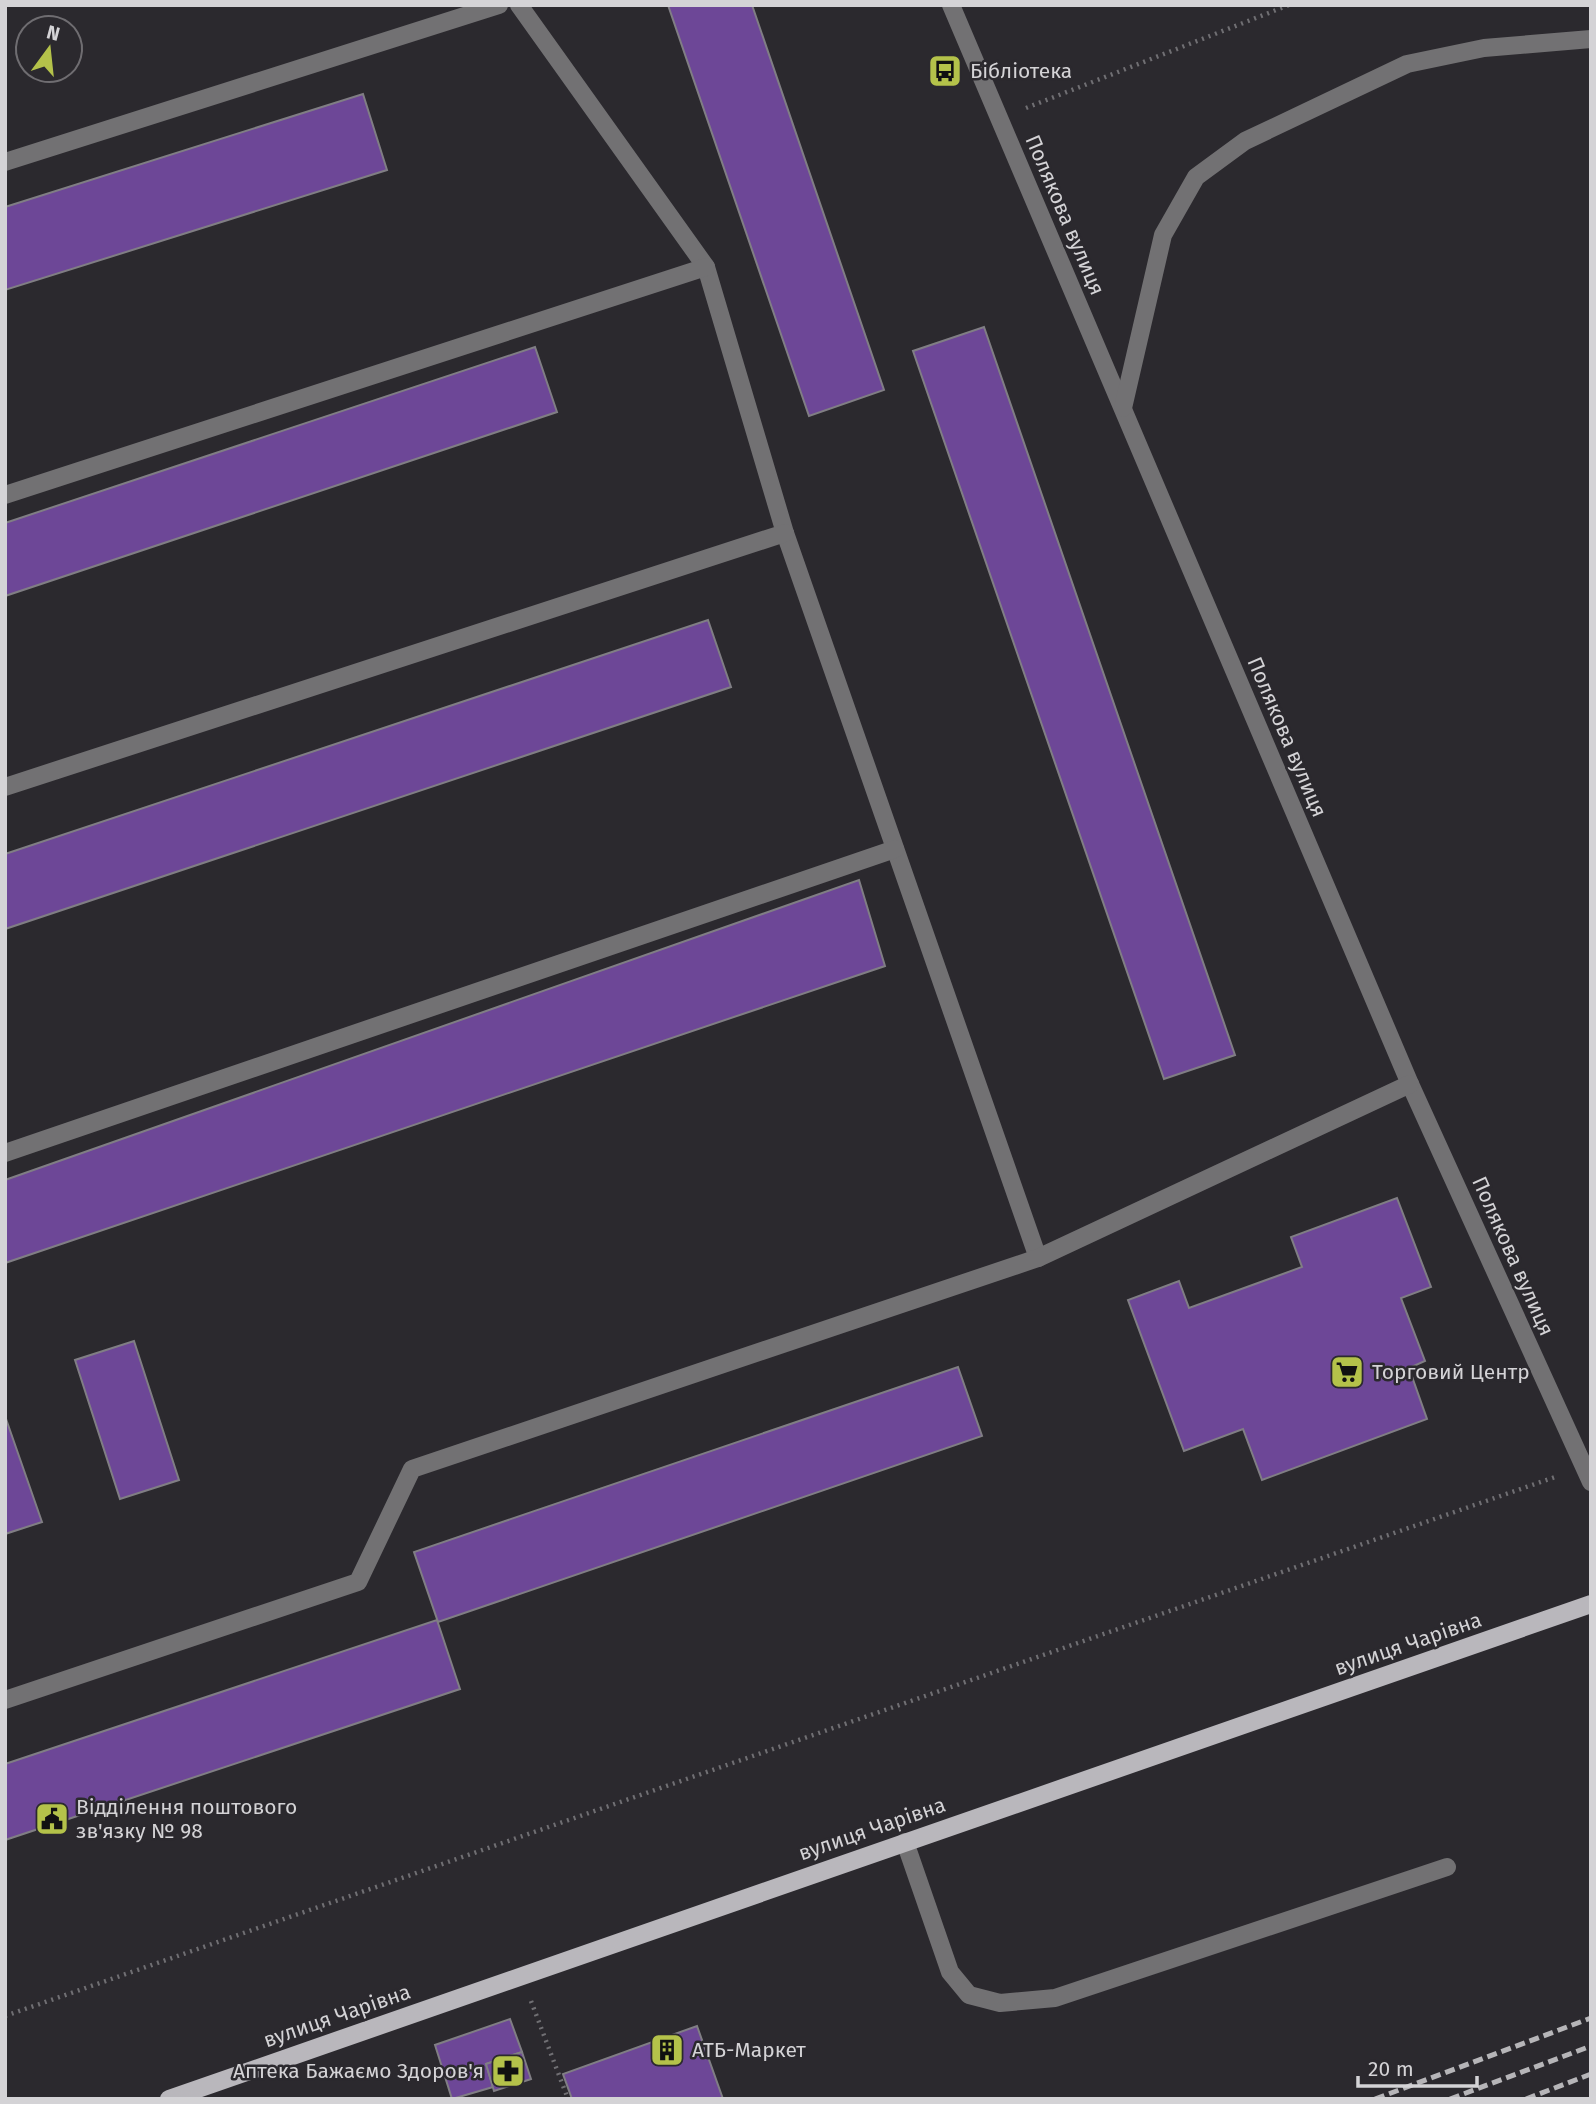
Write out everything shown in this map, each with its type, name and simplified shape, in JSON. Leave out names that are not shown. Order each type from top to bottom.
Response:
[{"type":"main road","name":"вулиця Чарівна","points":[[169,2099],[1591,1604]]},
{"type":"street","points":[[5,162],[499,5]]},
{"type":"street","points":[[519,5],[706,267],[785,533],[1038,1258]]},
{"type":"street","name":"Полякова вулиця","points":[[951,5],[1410,1084],[1588,1474]]},
{"type":"street","points":[[1122,408],[1163,235],[1196,177],[1245,141],[1407,64],[1484,48],[1591,38]]},
{"type":"street","points":[[5,495],[706,267]]},
{"type":"street","points":[[5,787],[785,533]]},
{"type":"street","points":[[5,1153],[895,849]]},
{"type":"street","points":[[5,1700],[358,1582],[412,1469],[1038,1258],[1410,1084]]},
{"type":"street","points":[[905,1842],[950,1972],[969,1995],[1000,2003],[1055,1998],[1447,1867]]},
{"type":"path","points":[[999,119],[1289,5]]},
{"type":"path","points":[[5,2016],[1588,1474]]},
{"type":"path","points":[[522,1975],[568,2099]]},
{"type":"building","points":[[668,5],[752,5],[884,390],[809,416]]},
{"type":"building","points":[[363,94],[387,170],[5,290],[5,207]]},
{"type":"building","points":[[984,327],[1235,1055],[1164,1079],[913,351]]},
{"type":"building","points":[[535,347],[557,412],[5,596],[5,523]]},
{"type":"building","points":[[708,620],[731,687],[5,929],[5,854]]},
{"type":"building","points":[[859,880],[885,966],[5,1263],[5,1180]]},
{"type":"building","points":[[1397,1198],[1431,1287],[1401,1298],[1425,1361],[1409,1368],[1427,1419],[1262,1480],[1243,1429],[1184,1451],[1128,1300],[1179,1281],[1189,1308],[1302,1267],[1291,1237]]},
{"type":"building","points":[[134,1341],[179,1480],[120,1499],[75,1360]]},
{"type":"building","points":[[958,1367],[982,1436],[438,1622],[414,1552]]},
{"type":"building","points":[[5,1416],[42,1522],[5,1534]]},
{"type":"building","points":[[437,1620],[460,1689],[5,1840],[5,1764]]},
{"type":"building","points":[[510,2019],[522,2052],[486,2064],[493,2087],[452,2099],[435,2045]]},
{"type":"building","name":"АТБ-Маркет","points":[[697,2026],[723,2099],[572,2099],[563,2074]]},
{"type":"building","name":"Аптека Бажаємо Здоров'я","points":[[522,2052],[531,2079],[494,2091],[486,2064]]},
{"type":"railway","points":[[1375,2099],[1591,2018]]},
{"type":"railway","points":[[1450,2099],[1591,2046]]},
{"type":"railway","points":[[1526,2099],[1591,2074]]},
{"type":"place","name":"Бібліотека","points":[[945,71]]},
{"type":"place","name":"Торговий Центр","points":[[1347,1372]]},
{"type":"place","name":"Відділення поштового зв'язку № 98","points":[[52,1819]]},
{"type":"place","name":"АТБ-Маркет","points":[[667,2050]]},
{"type":"place","name":"Аптека Бажаємо Здоров'я","points":[[508,2071]]}]
